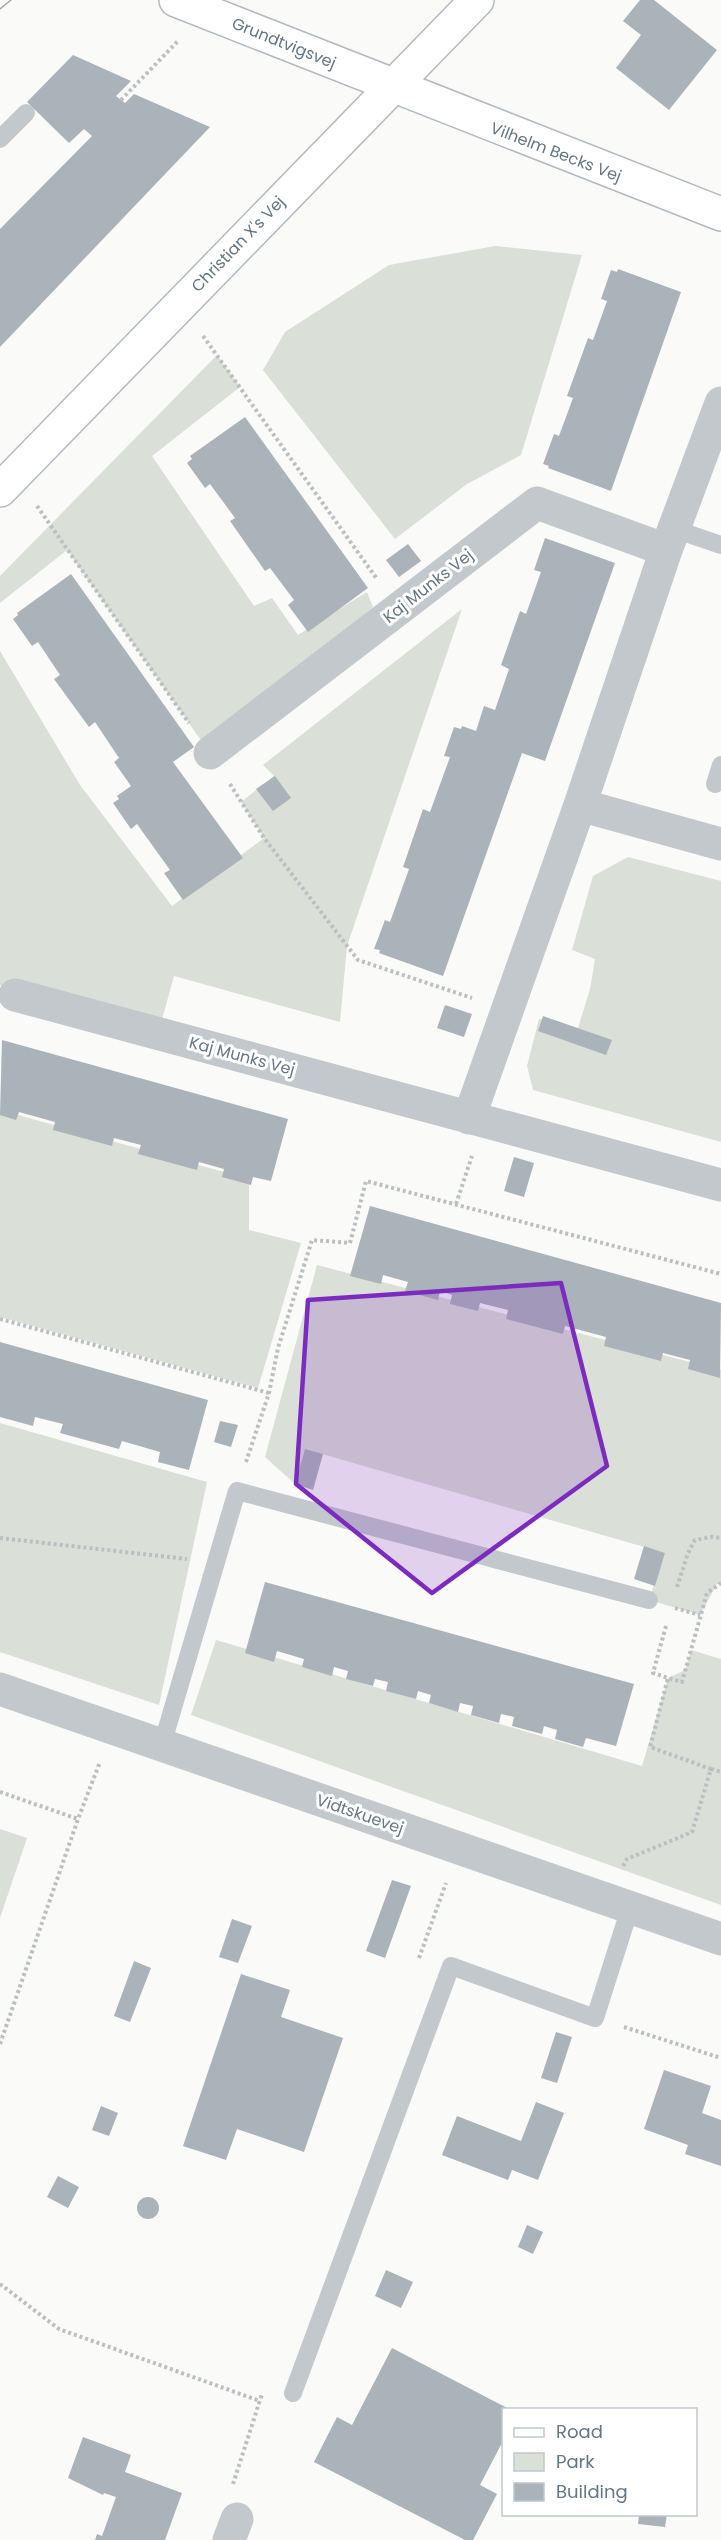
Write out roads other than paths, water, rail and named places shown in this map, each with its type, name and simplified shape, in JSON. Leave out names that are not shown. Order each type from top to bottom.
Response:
[{"type":"street","name":"Grundtvigsvej","points":[[176,0],[393,86]]},
{"type":"street","name":"Christian X's Vej","points":[[7,482],[477,0]]},
{"type":"street","name":"Vilhelm Becks Vej","points":[[393,86],[721,214]]},
{"type":"street","points":[[477,1119],[507,1010],[670,540],[721,403]]},
{"type":"street","name":"Kaj Munks Vej","points":[[210,753],[537,503],[670,540]]},
{"type":"street","points":[[580,805],[721,844]]},
{"type":"street","name":"Kaj Munks Vej","points":[[15,995],[721,1185]]},
{"type":"street","name":"Vidtskuevej","points":[[0,1689],[721,1939]]},
{"type":"lane","points":[[0,139],[26,113]]},
{"type":"lane","points":[[670,540],[721,545]]},
{"type":"lane","points":[[715,784],[721,765]]},
{"type":"lane","points":[[162,1745],[237,1491],[649,1600]]},
{"type":"lane","points":[[293,2394],[451,1966],[595,2018],[615,1903]]},
{"type":"tram line","points":[[0,9],[11,0]]}]
